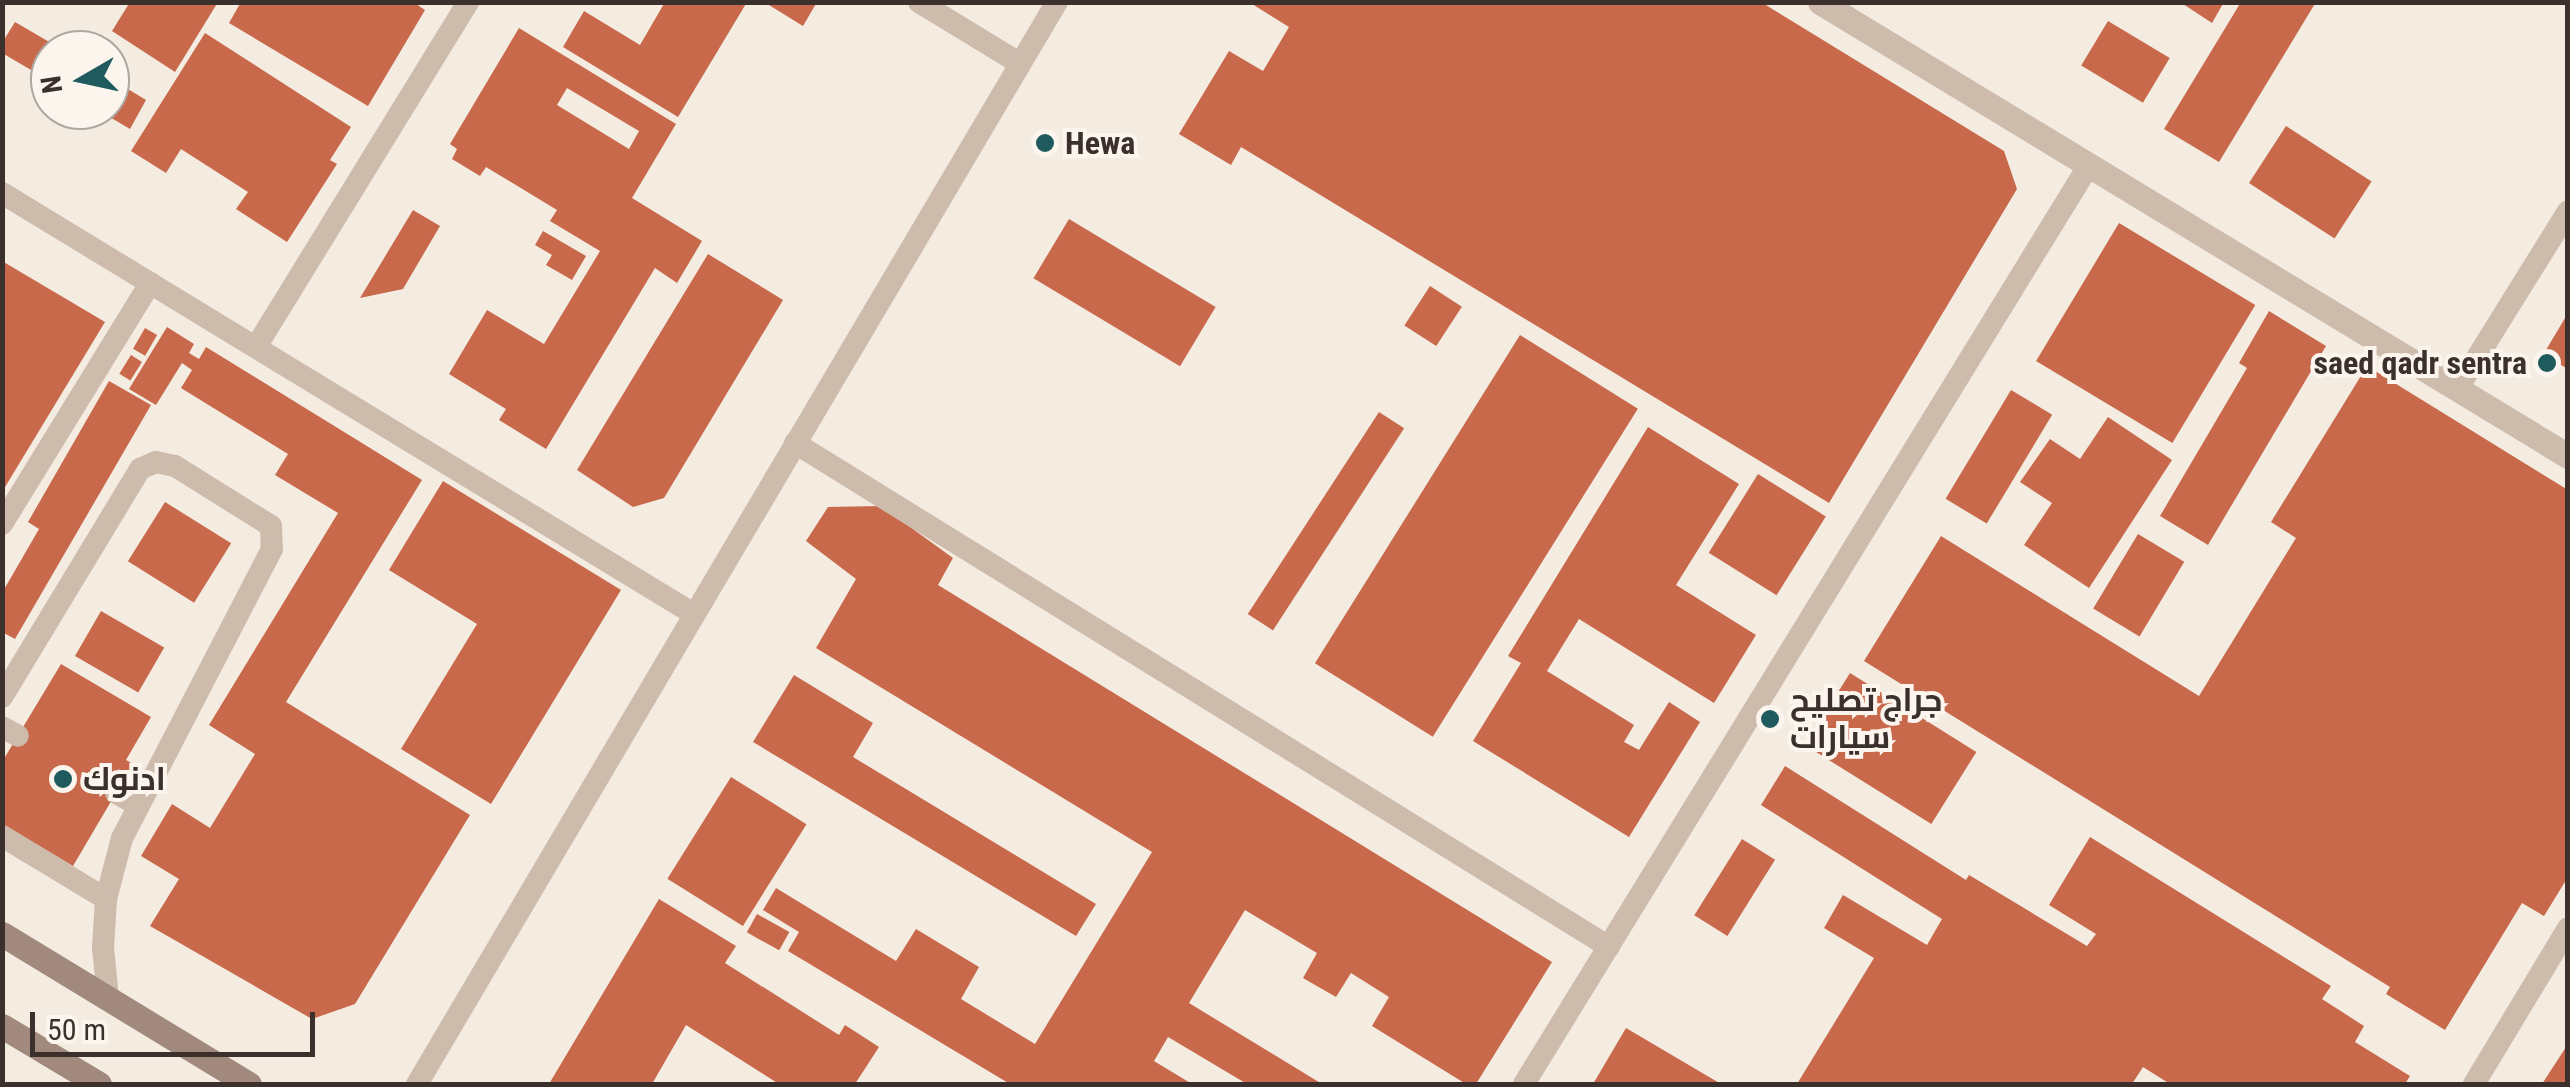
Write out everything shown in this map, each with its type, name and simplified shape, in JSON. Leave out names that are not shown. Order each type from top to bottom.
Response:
[{"type":"main road","points":[[2,934],[249,1084]]},
{"type":"main road","points":[[2,1026],[99,1084]]},
{"type":"street","points":[[1820,2],[2086,168],[2568,456]]},
{"type":"lane","points":[[256,348],[468,2]]},
{"type":"lane","points":[[918,2],[1019,63]]},
{"type":"lane","points":[[416,1084],[1056,2]]},
{"type":"lane","points":[[1524,1084],[2086,168]]},
{"type":"lane","points":[[2,193],[694,614]]},
{"type":"lane","points":[[2458,388],[2568,211]]},
{"type":"lane","points":[[2,524],[150,282]]},
{"type":"lane","points":[[794,443],[1609,947]]},
{"type":"lane","points":[[2,698],[140,469],[156,462],[175,466],[264,520],[274,533],[272,549],[122,838],[106,899],[103,948],[108,998]]},
{"type":"lane","points":[[116,793],[139,806]]},
{"type":"lane","points":[[2,836],[106,899]]},
{"type":"lane","points":[[2474,1084],[2568,928]]},
{"type":"building","points":[[130,2],[218,2],[175,72],[130,43],[130,30],[113,30]]},
{"type":"building","points":[[241,2],[413,2],[425,10],[368,106],[229,23]]},
{"type":"building","points":[[665,2],[747,2],[678,117],[563,47],[584,11],[640,45]]},
{"type":"building","points":[[764,2],[817,2],[803,26]]},
{"type":"building","points":[[1249,2],[1761,2],[2004,151],[2017,189],[1829,503],[1241,147],[1231,165],[1179,134],[1229,51],[1263,71],[1289,27]]},
{"type":"building","points":[[2180,2],[2224,2],[2212,23]]},
{"type":"building","points":[[2241,2],[2316,2],[2219,162],[2164,129]]},
{"type":"building","points":[[2108,21],[2170,58],[2143,103],[2081,66]]},
{"type":"building","points":[[15,22],[30,31],[30,69],[2,53],[2,43]]},
{"type":"building","points":[[519,28],[676,124],[632,198],[702,241],[677,283],[655,268],[546,449],[499,420],[506,409],[449,374],[487,310],[544,344],[600,251],[550,221],[557,210],[486,167],[480,176],[452,159],[457,149],[450,144]],"holes":[[[567,88],[639,131],[629,149],[557,105]]]},
{"type":"building","points":[[205,33],[351,127],[330,160],[337,164],[287,242],[236,209],[248,192],[181,149],[166,173],[131,151]]},
{"type":"building","points":[[130,90],[146,100],[130,129]]},
{"type":"building","points":[[2286,126],[2372,182],[2335,239],[2249,183]]},
{"type":"building","points":[[413,210],[440,226],[403,289],[360,298]]},
{"type":"building","points":[[1069,219],[1216,307],[1180,366],[1033,278]]},
{"type":"building","points":[[2119,223],[2255,305],[2172,443],[2036,361]]},
{"type":"building","points":[[543,231],[586,256],[572,280],[546,265],[552,255],[535,245]]},
{"type":"building","points":[[708,254],[783,300],[664,498],[633,507],[577,470]]},
{"type":"building","points":[[2,261],[105,322],[2,492]]},
{"type":"building","points":[[1430,286],[1462,307],[1436,346],[1404,325]]},
{"type":"building","points":[[2269,311],[2326,346],[2208,545],[2160,516],[2247,368],[2239,363]]},
{"type":"building","points":[[2568,313],[2568,369],[2543,355]]},
{"type":"building","points":[[167,327],[194,344],[189,353],[199,359],[206,347],[422,480],[286,702],[470,815],[355,1004],[312,1019],[150,926],[179,879],[141,856],[172,804],[210,828],[255,754],[209,725],[338,513],[275,475],[288,454],[181,388],[192,370],[182,363],[156,405],[129,389]]},
{"type":"building","points":[[145,328],[157,335],[145,356],[133,349]]},
{"type":"building","points":[[1520,335],[1638,409],[1433,737],[1315,663]]},
{"type":"building","points":[[131,355],[142,362],[130,381],[119,374]]},
{"type":"building","points":[[2367,366],[2568,490],[2568,877],[2544,916],[2522,903],[2445,1030],[2386,994],[2390,987],[1864,661],[1941,536],[2199,696],[2296,538],[2271,522]]},
{"type":"building","points":[[109,381],[151,405],[15,639],[2,632],[2,593],[39,529],[28,522]]},
{"type":"building","points":[[2011,390],[2052,415],[1987,524],[1946,499]]},
{"type":"building","points":[[1379,412],[1404,428],[1273,630],[1248,614]]},
{"type":"building","points":[[2108,417],[2172,460],[2089,588],[2024,545],[2052,503],[2020,482],[2050,439],[2080,459]]},
{"type":"building","points":[[1648,427],[1739,484],[1676,585],[1756,635],[1714,703],[1579,619],[1547,671],[1634,725],[1624,742],[1639,750],[1669,702],[1700,722],[1629,837],[1473,741],[1521,663],[1508,656]]},
{"type":"building","points":[[1758,474],[1826,516],[1777,595],[1709,553]]},
{"type":"building","points":[[443,481],[621,590],[491,804],[401,749],[477,624],[389,570]]},
{"type":"building","points":[[165,502],[231,543],[194,603],[128,561]]},
{"type":"building","points":[[881,506],[953,558],[938,585],[1552,962],[1476,1084],[1466,1084],[1372,1026],[1389,997],[1351,973],[1336,997],[1303,978],[1317,953],[1245,910],[1189,1003],[1322,1084],[1247,1084],[1168,1037],[1154,1061],[1192,1084],[1010,1084],[788,951],[799,932],[763,910],[776,888],[896,961],[916,929],[979,967],[961,999],[1035,1044],[1152,852],[816,648],[856,579],[806,541],[828,507]]},
{"type":"building","points":[[2138,534],[2184,562],[2139,636],[2093,609]]},
{"type":"building","points":[[101,611],[164,648],[138,693],[75,656]]},
{"type":"building","name":"ادنوك","points":[[61,664],[151,717],[126,760],[133,764],[73,866],[2,824],[2,762]]},
{"type":"building","points":[[1850,673],[1976,752],[1931,824],[1805,745]]},
{"type":"building","points":[[794,675],[873,723],[853,757],[1096,904],[1076,936],[753,742]]},
{"type":"building","points":[[1785,766],[1966,880],[1969,875],[2087,946],[2096,934],[2049,905],[2090,837],[2331,986],[2322,999],[2364,1026],[2355,1042],[2410,1076],[2405,1084],[2170,1084],[2143,1067],[2132,1084],[1797,1084],[1874,958],[1824,928],[1843,895],[1927,945],[1942,919],[1761,805]]},
{"type":"building","points":[[731,777],[806,824],[743,926],[667,879]]},
{"type":"building","points":[[1742,839],[1775,860],[1727,936],[1694,915]]},
{"type":"building","points":[[659,899],[736,946],[725,963],[839,1035],[845,1025],[879,1047],[855,1084],[779,1084],[686,1025],[652,1084],[549,1084]]},
{"type":"building","points":[[757,914],[789,932],[779,950],[747,932]]},
{"type":"building","points":[[1626,1028],[1721,1084],[1593,1084]]},
{"type":"building","points":[[2568,1044],[2568,1084],[2542,1084]]},
{"type":"place","name":"Hewa","points":[[1045,143]]},
{"type":"place","name":"saed qadr sentra","points":[[2547,363]]},
{"type":"place","name":"جراج تصليح سيارات","points":[[1770,719]]},
{"type":"place","name":"ادنوك","points":[[63,779]]}]
